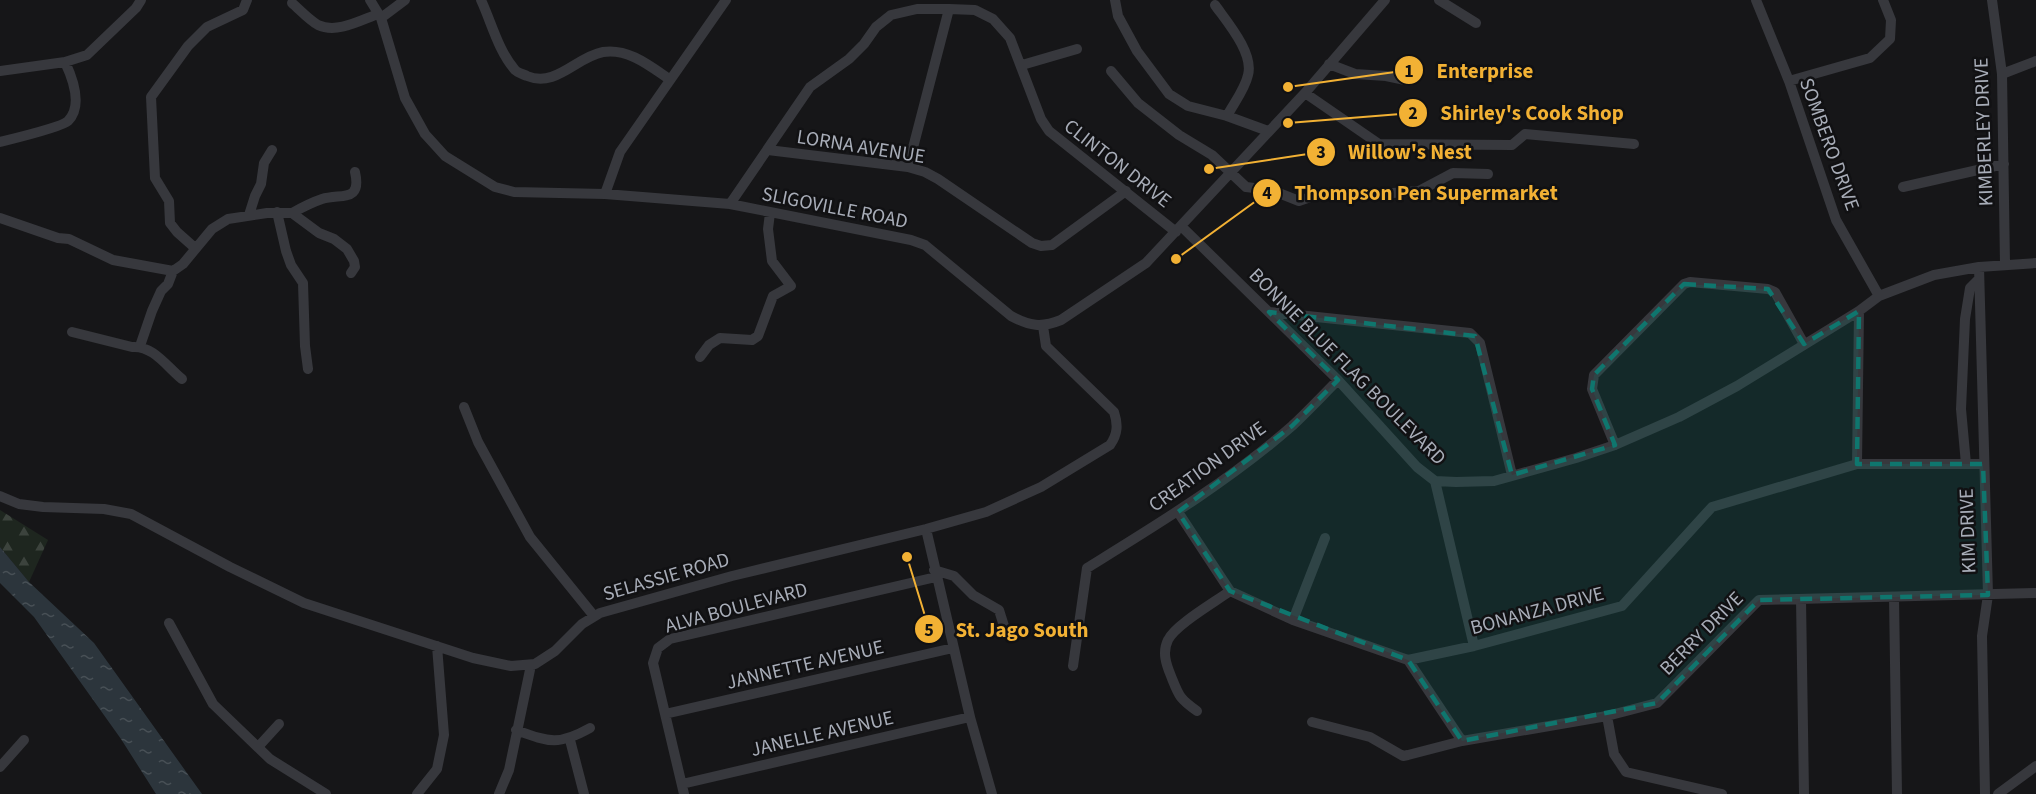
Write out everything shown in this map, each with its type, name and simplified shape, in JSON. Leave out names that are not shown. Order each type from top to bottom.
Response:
[{"type":"street","points":[[0,71],[65,62],[87,55],[136,8],[141,0]]},
{"type":"street","points":[[195,248],[170,223],[169,201],[155,178],[151,97],[188,46],[207,27],[243,10],[247,0]]},
{"type":"street","name":"SLIGOVILLE ROAD","points":[[370,0],[379,16],[405,98],[425,134],[445,156],[467,171],[503,190],[605,194],[730,204],[918,242],[1011,316],[1027,324],[1043,326]]},
{"type":"street","points":[[292,3],[318,25],[332,28],[379,16],[405,0]]},
{"type":"street","points":[[481,0],[500,48],[517,72],[530,78],[542,80],[557,75],[584,58],[604,52],[626,54],[646,62],[669,79]]},
{"type":"street","points":[[605,194],[620,152],[726,0]]},
{"type":"street","points":[[1115,0],[1118,16],[1137,51],[1169,94],[1188,106],[1227,116],[1268,131]]},
{"type":"street","points":[[1043,326],[1061,320],[1146,263],[1305,93],[1385,0]]},
{"type":"street","points":[[1439,0],[1476,23]]},
{"type":"street","name":"SOMBERO DRIVE","points":[[1756,0],[1788,81],[1836,220],[1879,296]]},
{"type":"street","points":[[1788,81],[1870,58],[1890,39],[1891,20],[1882,0]]},
{"type":"street","name":"KIMBERLEY DRIVE","points":[[1992,0],[2002,74],[2005,264]]},
{"type":"street","points":[[1215,5],[1240,41],[1249,66],[1248,76],[1227,116]]},
{"type":"street","name":"CLINTON DRIVE","points":[[730,204],[810,87],[849,59],[876,27],[891,15],[917,9],[975,10],[993,19],[1010,38],[1041,119],[1049,130],[1126,191],[1179,229]]},
{"type":"street","points":[[908,167],[949,9]]},
{"type":"street","points":[[1022,65],[1077,50]]},
{"type":"street","points":[[2002,74],[2036,61]]},
{"type":"street","points":[[0,142],[67,123],[74,113],[75,94],[72,77],[65,62]]},
{"type":"street","points":[[1329,64],[1355,74],[1386,76],[1410,81]]},
{"type":"street","points":[[1111,71],[1138,104],[1179,135],[1212,155],[1246,187],[1271,190],[1299,201],[1322,193],[1380,194],[1419,191],[1453,174],[1488,174]]},
{"type":"street","points":[[1305,93],[1379,144],[1512,145],[1525,134],[1635,144]]},
{"type":"street","points":[[249,216],[261,184],[264,163],[272,150]]},
{"type":"street","name":"LORNA AVENUE","points":[[768,150],[908,167],[925,172],[1032,243],[1041,246],[1052,245],[1126,191]]},
{"type":"street","points":[[1903,187],[2004,164]]},
{"type":"street","points":[[140,346],[152,311],[161,291],[168,284],[172,271],[183,264],[195,248],[220,223],[228,219],[249,216],[278,212],[292,213],[321,199],[336,198],[353,192],[356,187],[355,172]]},
{"type":"street","points":[[278,212],[286,251],[291,265],[303,283],[308,369]]},
{"type":"street","points":[[292,213],[319,233],[334,239],[347,249],[354,261],[355,267],[351,273]]},
{"type":"street","points":[[700,357],[709,345],[720,338],[752,340],[758,336],[773,296],[791,285],[772,261],[768,238],[770,213]]},
{"type":"street","points":[[0,218],[58,238],[69,239],[113,260],[172,271]]},
{"type":"street","name":"BONNIE BLUE FLAG BOULEVARD","points":[[1179,229],[1269,312],[1338,380],[1417,467],[1435,481],[1494,481],[1615,445],[1679,417],[1737,386],[1859,311],[1879,296],[1934,275],[1979,267],[2036,263]]},
{"type":"street","name":"KIM DRIVE","points":[[1979,267],[1988,595],[1982,636],[1985,794]]},
{"type":"street","points":[[1966,464],[1961,410],[1965,319],[1970,288],[1979,279]]},
{"type":"street","points":[[1615,445],[1592,389],[1594,375],[1684,284],[1690,282],[1768,289],[1775,292],[1804,344]]},
{"type":"street","points":[[1857,464],[1859,311]]},
{"type":"street","points":[[1269,312],[1470,333],[1475,336],[1480,343],[1512,475]]},
{"type":"street","name":"SELASSIE ROAD","points":[[531,665],[555,651],[582,624],[594,616],[721,578],[926,529],[986,512],[1041,487],[1110,445],[1117,428],[1114,412],[1046,346],[1043,326]]},
{"type":"street","points":[[72,332],[132,347],[140,346],[165,361],[182,379]]},
{"type":"street","name":"CREATION DRIVE","points":[[1073,666],[1087,568],[1178,512],[1233,472],[1292,426],[1338,380]]},
{"type":"street","points":[[464,407],[478,442],[530,537],[594,616]]},
{"type":"street","name":"BONANZA DRIVE","points":[[1408,660],[1474,646],[1622,606],[1712,507],[1857,464],[1983,464]]},
{"type":"street","points":[[1435,481],[1474,646]]},
{"type":"street","points":[[0,496],[19,504],[104,509],[131,514],[284,595],[437,646],[504,665],[531,665],[509,770],[500,794]]},
{"type":"street","points":[[1178,512],[1230,591],[1293,620],[1408,660],[1462,741]]},
{"type":"street","points":[[926,529],[935,574],[990,793]]},
{"type":"street","points":[[1293,620],[1325,538]]},
{"type":"street","points":[[935,574],[954,576],[973,595],[999,610],[1004,626]]},
{"type":"street","name":"ALVA BOULEVARD","points":[[683,789],[653,663],[658,648],[670,639],[935,574]]},
{"type":"street","points":[[1197,711],[1179,698],[1165,662],[1168,639],[1177,629],[1230,591]]},
{"type":"street","name":"BERRY DRIVE","points":[[1312,722],[1370,737],[1403,756],[1462,741],[1607,716],[1657,703],[1760,600],[2036,592]]},
{"type":"street","points":[[1894,597],[1897,794]]},
{"type":"street","points":[[1801,599],[1804,794]]},
{"type":"street","points":[[168,623],[213,704],[270,759],[326,794]]},
{"type":"street","points":[[417,794],[437,769],[444,735],[437,646]]},
{"type":"street","name":"JANNETTE AVENUE","points":[[665,714],[953,648]]},
{"type":"street","points":[[1607,716],[1614,754],[1626,772],[1722,794]]},
{"type":"street","name":"JANELLE AVENUE","points":[[683,789],[970,717]]},
{"type":"street","points":[[258,747],[279,724]]},
{"type":"street","points":[[516,730],[554,741],[570,740],[590,728]]},
{"type":"street","points":[[0,767],[24,740]]},
{"type":"street","points":[[570,740],[584,794]]},
{"type":"street","points":[[1998,794],[2036,766]]},
{"type":"highlighted area","points":[[1684,284],[1768,289],[1804,344],[1859,311],[1857,464],[1983,464],[1988,595],[1759,600],[1657,703],[1462,741],[1408,660],[1230,591],[1178,512],[1292,426],[1338,380],[1269,312],[1475,336],[1512,475],[1615,445],[1592,389],[1594,375]]},
{"type":"green space","points":[[0,510],[48,540],[29,582],[0,547]]},
{"type":"water","points":[[0,547],[29,582],[94,643],[202,794],[156,794],[121,739],[34,617],[0,583]]},
{"type":"place","name":"Enterprise","points":[[1288,87]]},
{"type":"place","name":"Shirley's Cook Shop","points":[[1288,123]]},
{"type":"place","name":"Willow's Nest","points":[[1209,169]]},
{"type":"place","name":"Thompson Pen Supermarket","points":[[1176,259]]},
{"type":"place","name":"St. Jago South","points":[[907,557]]}]
